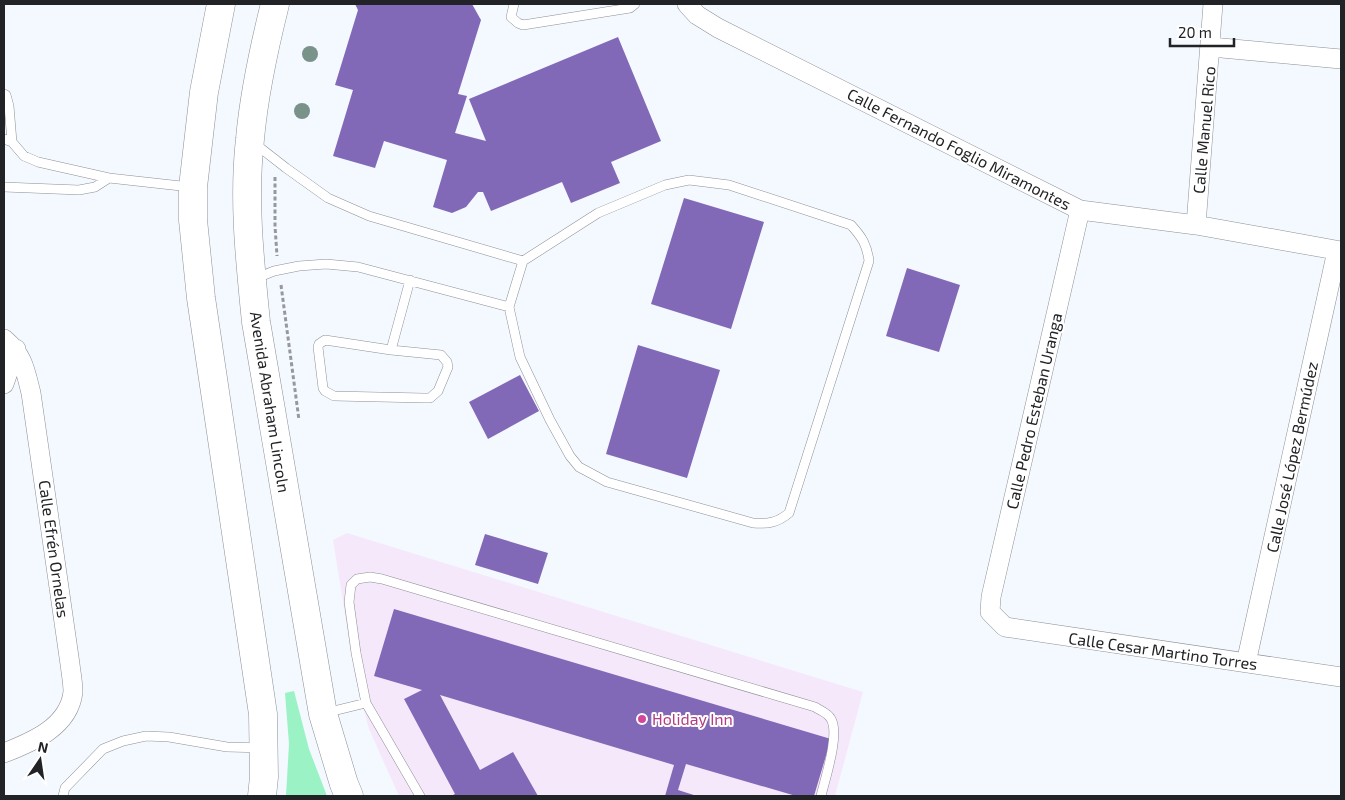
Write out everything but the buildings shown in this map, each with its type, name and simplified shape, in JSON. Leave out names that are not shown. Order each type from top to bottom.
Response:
[{"type":"main road","name":"Avenida Abraham Lincoln","points":[[275,4],[264,47],[250,140],[247,210],[252,280],[256,322],[322,714],[349,796]]},
{"type":"main road","points":[[217,8],[204,92],[193,187],[193,220],[201,298],[263,714],[262,796]]},
{"type":"street","name":"Calle Fernando Foglio Miramontes","points":[[687,4],[698,15],[718,28],[1080,210],[1196,225],[1339,251]]},
{"type":"street","name":"Calle Manuel Rico","points":[[1196,225],[1213,4]]},
{"type":"street","points":[[1211,47],[1341,59]]},
{"type":"street","name":"Calle Pedro Esteban Uranga","points":[[990,612],[991,597],[1080,210]]},
{"type":"street","name":"Calle José López Bermúdez","points":[[1246,663],[1339,251]]},
{"type":"street","name":"Calle Efrén Ornelas","points":[[4,384],[10,344]]},
{"type":"street","name":"Calle Efrén Ornelas","points":[[4,753],[44,734],[58,724],[68,708],[73,692],[31,393],[25,368],[10,344]]},
{"type":"street","name":"Calle Cesar Martino Torres","points":[[990,612],[1005,627],[1341,677]]},
{"type":"lane","points":[[514,4],[511,17],[518,24],[523,25],[630,8],[635,4]]},
{"type":"lane","points":[[4,94],[9,106],[8,140],[24,156],[38,162],[109,178],[193,187]]},
{"type":"lane","points":[[250,140],[328,198],[369,216],[523,261]]},
{"type":"lane","points":[[4,187],[79,190],[95,187],[109,178]]},
{"type":"lane","points":[[689,180],[729,185],[851,225],[862,236],[867,245],[869,260],[789,513],[780,520],[768,524],[753,522],[607,482],[579,467],[570,456],[550,420],[520,357],[509,307],[523,261],[598,213],[665,185],[689,180]]},
{"type":"lane","points":[[252,280],[279,270],[299,266],[326,264],[358,267],[509,307]]},
{"type":"lane","points":[[391,350],[410,280]]},
{"type":"lane","points":[[322,341],[391,350],[441,355],[445,358],[448,367],[438,391],[434,395],[424,398],[334,396],[323,388],[318,347],[322,341]]},
{"type":"lane","points":[[420,796],[366,703],[356,653],[349,593],[351,585],[357,579],[370,577],[382,579],[815,707],[832,720],[834,728],[834,740],[821,796]]},
{"type":"lane","points":[[322,714],[366,703]]},
{"type":"lane","points":[[63,796],[65,788],[103,749],[123,741],[146,736],[169,737],[226,747],[264,748]]},
{"type":"path","points":[[275,160],[274,226],[300,425]]},
{"type":"shaded area","points":[[347,533],[863,692],[835,796],[399,796],[369,729],[355,676],[333,540]]},
{"type":"green space","points":[[294,691],[309,749],[327,796],[286,796],[289,744],[285,693]]},
{"type":"place","name":"Holiday Inn","points":[[642,719]]}]
